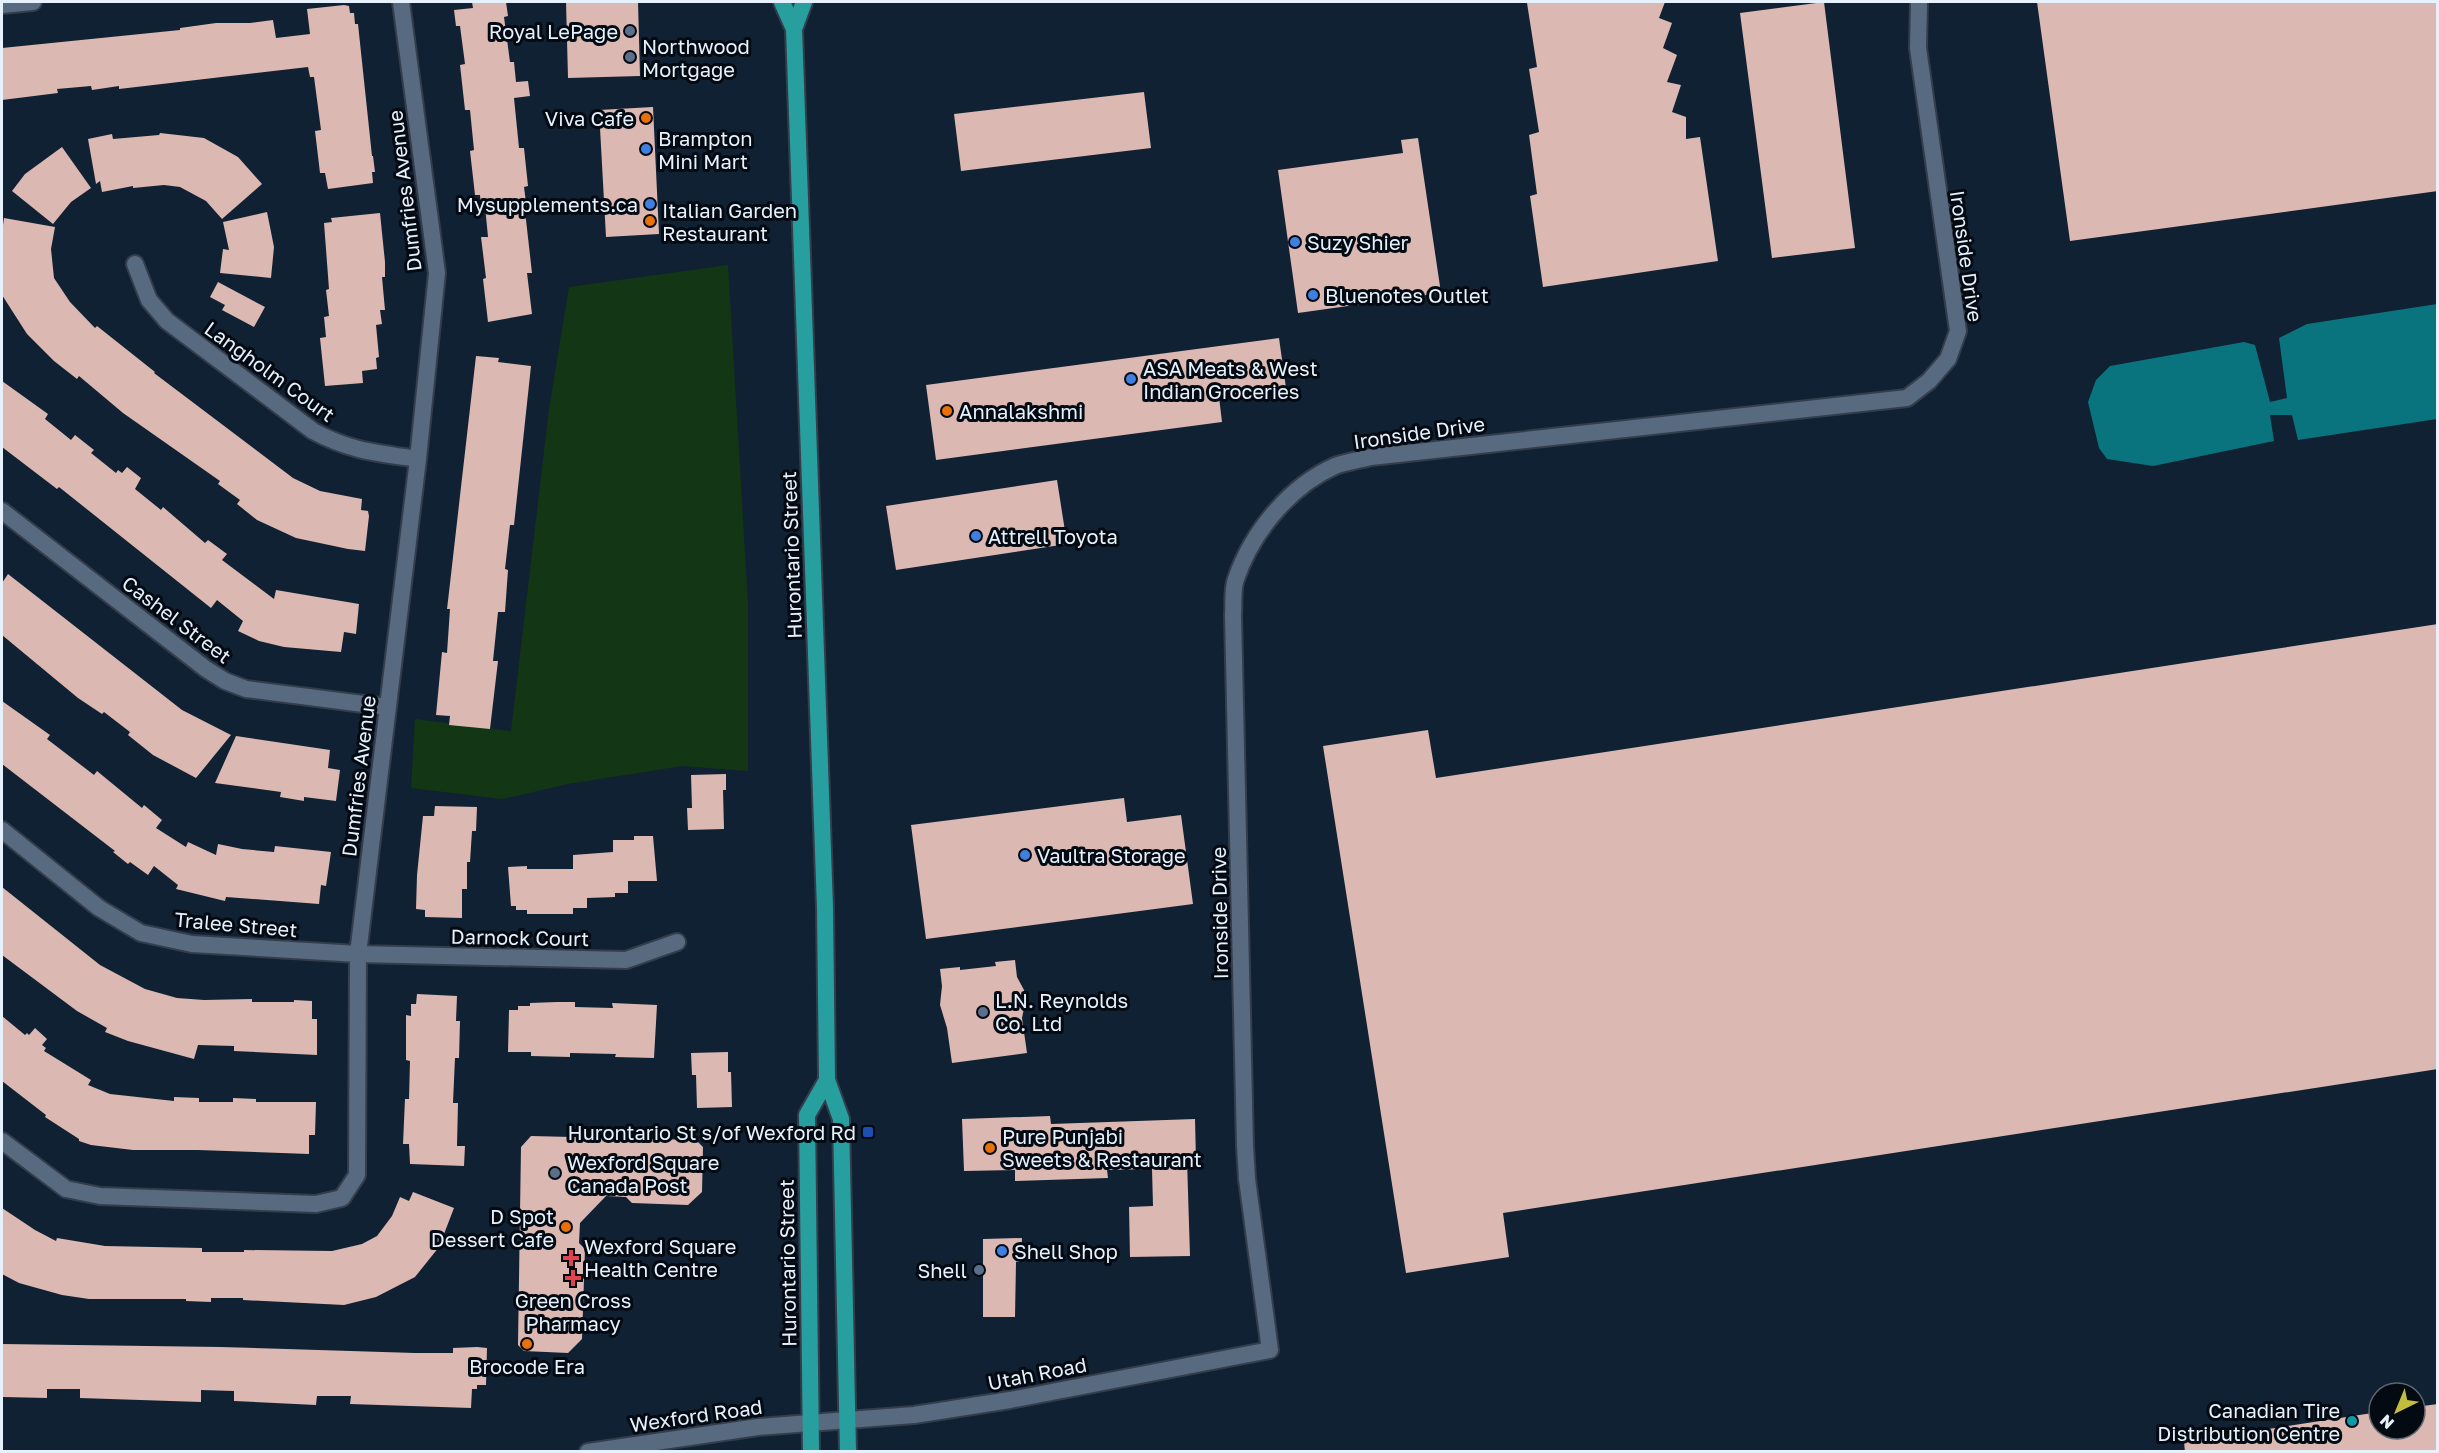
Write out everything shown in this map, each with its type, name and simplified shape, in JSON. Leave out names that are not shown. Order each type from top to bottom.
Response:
[{"type":"main road","name":"Hurontario Street","points":[[782,2],[794,29],[825,908],[827,1080],[841,1119],[849,1452]]},
{"type":"main road","name":"Hurontario Street","points":[[794,29],[804,2]]},
{"type":"main road","name":"Hurontario Street","points":[[811,1452],[807,1114],[827,1080]]},
{"type":"street","points":[[2,5],[33,2]]},
{"type":"street","name":"Dumfries Avenue","points":[[2,1141],[66,1189],[100,1196],[316,1204],[342,1198],[357,1175],[358,954],[418,459],[437,273],[401,2]]},
{"type":"street","name":"Ironside Drive","points":[[1270,1350],[1247,1179],[1245,1146],[1233,615],[1235,580],[1258,535],[1277,508],[1302,486],[1335,466],[1371,457],[1907,398],[1929,381],[1948,359],[1958,331],[1918,48],[1919,2]]},
{"type":"street","name":"Langholm Court","points":[[135,264],[149,300],[167,321],[313,430],[333,442],[356,450],[418,459]]},
{"type":"street","name":"Cashel Street","points":[[2,511],[206,669],[225,681],[246,689],[387,707]]},
{"type":"street","name":"Tralee Street","points":[[2,830],[99,908],[141,933],[192,944],[358,954]]},
{"type":"street","name":"Darnock Court","points":[[358,954],[626,960],[677,942]]},
{"type":"street","name":"Utah Road","points":[[811,1423],[914,1415],[1010,1400],[1270,1350]]},
{"type":"street","name":"Wexford Road","points":[[588,1452],[758,1427],[811,1423]]},
{"type":"shaded area","points":[[728,265],[748,604],[748,771],[682,766],[568,784],[502,799],[411,788],[415,719],[511,731],[549,409],[569,287]]},
{"type":"shaded area","points":[[2437,304],[2437,419],[2298,440],[2292,415],[2270,415],[2274,441],[2153,466],[2107,459],[2099,448],[2088,402],[2096,380],[2110,366],[2244,342],[2255,345],[2270,402],[2287,398],[2279,338],[2307,324]]},
{"type":"building","points":[[472,2],[506,2],[508,16],[504,17],[510,62],[514,62],[516,82],[528,81],[530,96],[514,98],[519,148],[524,148],[528,186],[524,187],[532,273],[527,273],[532,314],[488,322],[481,237],[488,237],[485,206],[481,206],[480,195],[475,195],[470,151],[474,150],[470,110],[465,110],[460,65],[465,64],[460,26],[456,26],[454,10],[473,8]]},
{"type":"building","points":[[566,2],[638,2],[640,76],[568,78]]},
{"type":"building","points":[[1665,2],[1659,18],[1672,23],[1663,48],[1677,55],[1667,82],[1681,85],[1672,112],[1686,117],[1686,139],[1700,137],[1718,261],[1543,287],[1530,196],[1537,194],[1529,135],[1539,132],[1529,69],[1537,67],[1527,3]]},
{"type":"building","points":[[1824,2],[1855,248],[1772,258],[1740,13]]},
{"type":"building","points":[[2037,2],[2438,2],[2438,191],[2070,241]]},
{"type":"building","points":[[349,6],[350,13],[354,13],[355,24],[358,24],[375,172],[372,172],[373,183],[328,189],[325,173],[320,173],[315,131],[321,130],[314,77],[310,77],[308,67],[119,89],[119,86],[92,90],[91,86],[57,89],[58,93],[2,100],[2,48],[180,30],[180,28],[216,23],[273,20],[276,38],[310,34],[307,9]]},
{"type":"building","points":[[1144,92],[1151,148],[961,171],[954,114]]},
{"type":"building","points":[[653,107],[659,234],[606,237],[599,110]]},
{"type":"building","points":[[160,133],[204,138],[238,157],[262,184],[222,219],[206,201],[180,187],[164,185],[133,188],[133,186],[102,192],[100,181],[96,184],[88,139],[112,134],[113,139],[159,135]]},
{"type":"building","points":[[1418,138],[1441,293],[1298,313],[1278,170],[1403,153],[1401,140]]},
{"type":"building","points":[[62,147],[91,188],[71,202],[53,224],[12,191],[25,174]]},
{"type":"building","points":[[267,212],[274,247],[271,278],[220,273],[223,249],[229,250],[223,222]]},
{"type":"building","points":[[380,213],[385,262],[385,277],[382,277],[385,310],[380,310],[382,324],[376,325],[379,357],[376,358],[377,369],[362,371],[363,383],[325,386],[320,338],[326,337],[324,317],[329,316],[324,223],[332,222],[331,218]]},
{"type":"building","points":[[4,218],[55,227],[51,249],[54,278],[70,302],[95,328],[97,326],[154,373],[293,478],[320,491],[362,499],[361,510],[368,511],[369,516],[365,551],[296,538],[257,520],[237,504],[240,500],[218,484],[220,481],[123,413],[79,376],[77,379],[54,361],[27,334],[2,295]]},
{"type":"building","points":[[218,282],[265,307],[254,327],[222,310],[225,305],[210,297]]},
{"type":"building","points":[[1279,338],[1286,388],[1219,397],[1222,422],[936,460],[926,385]]},
{"type":"building","points":[[476,356],[499,358],[498,362],[531,366],[514,525],[510,525],[505,569],[508,570],[505,612],[498,612],[493,661],[498,661],[490,729],[449,725],[450,716],[436,715],[442,652],[447,653],[450,609],[447,609]]},
{"type":"building","points":[[2,381],[48,414],[45,419],[71,440],[75,435],[94,450],[91,453],[116,473],[118,470],[122,473],[127,467],[141,478],[135,489],[161,510],[163,507],[205,543],[208,540],[227,554],[222,560],[274,599],[276,590],[359,604],[356,634],[344,632],[341,652],[284,647],[259,641],[238,631],[243,621],[217,600],[211,608],[59,487],[57,489],[2,447]]},
{"type":"building","points":[[1057,480],[1067,544],[896,570],[886,506]]},
{"type":"building","points":[[8,574],[182,710],[231,735],[196,778],[153,755],[128,735],[130,732],[104,712],[102,714],[78,698],[2,635],[2,583]]},
{"type":"building","points":[[2438,624],[2438,1069],[1503,1213],[1509,1257],[1406,1273],[1323,746],[1428,730],[1436,778]]},
{"type":"building","points":[[2,701],[50,735],[47,739],[94,775],[97,771],[142,808],[144,805],[162,820],[156,828],[186,847],[188,842],[216,855],[218,844],[274,852],[275,846],[331,852],[326,886],[321,885],[319,904],[226,897],[225,901],[176,889],[178,885],[154,866],[148,875],[130,862],[128,864],[113,852],[115,851],[2,764]]},
{"type":"building","points":[[236,736],[330,750],[328,768],[340,770],[336,801],[304,797],[304,801],[280,797],[281,792],[215,783]]},
{"type":"building","points":[[726,774],[726,790],[723,790],[724,829],[688,830],[687,808],[692,808],[691,775]]},
{"type":"building","points":[[1124,798],[1127,822],[1181,815],[1193,904],[926,939],[911,825]]},
{"type":"building","points":[[435,806],[477,807],[476,831],[472,831],[470,862],[467,862],[467,889],[462,889],[462,918],[425,917],[425,910],[416,909],[423,816],[434,816]]},
{"type":"building","points":[[634,836],[653,836],[657,881],[628,881],[628,893],[615,893],[615,897],[587,898],[587,908],[573,908],[573,914],[527,914],[527,910],[516,910],[516,906],[511,906],[508,867],[573,869],[573,855],[613,852],[613,840],[634,840]]},
{"type":"building","points":[[2,887],[100,965],[145,989],[177,998],[204,1000],[312,1001],[312,1019],[317,1019],[317,1055],[234,1051],[234,1046],[198,1045],[194,1059],[128,1041],[105,1032],[107,1028],[77,1011],[2,955]]},
{"type":"building","name":"L.N. Reynolds Co. Ltd","points":[[1015,960],[1017,977],[1026,999],[1022,1018],[1027,1053],[952,1063],[947,1028],[940,1005],[942,986],[940,969],[960,967],[960,970],[996,966],[995,962]]},
{"type":"building","points":[[417,994],[457,996],[456,1021],[460,1021],[459,1058],[455,1058],[453,1103],[458,1103],[457,1146],[465,1146],[464,1166],[410,1164],[409,1144],[403,1144],[405,1099],[409,1099],[410,1061],[406,1060],[406,1015],[411,1016],[411,1004],[416,1004]]},
{"type":"building","points":[[575,1002],[575,1007],[613,1008],[612,1003],[657,1005],[654,1058],[570,1053],[570,1057],[531,1056],[531,1052],[508,1052],[509,1010],[518,1010],[518,1006],[530,1006],[530,1003]]},
{"type":"building","points":[[2,1016],[25,1035],[27,1033],[29,1035],[35,1028],[47,1039],[42,1045],[46,1048],[44,1051],[91,1080],[88,1085],[110,1094],[174,1101],[174,1097],[199,1098],[199,1102],[233,1102],[233,1098],[256,1099],[256,1102],[316,1102],[315,1135],[309,1135],[309,1154],[133,1150],[91,1145],[79,1141],[45,1117],[46,1115],[2,1081]]},
{"type":"building","points":[[728,1052],[732,1107],[697,1108],[696,1075],[692,1075],[691,1053]]},
{"type":"building","points":[[1050,1116],[1051,1124],[1195,1119],[1196,1160],[1187,1160],[1190,1256],[1130,1257],[1129,1207],[1153,1206],[1152,1169],[1107,1170],[1108,1178],[1015,1181],[1015,1170],[964,1171],[962,1119]]},
{"type":"building","points":[[531,1136],[696,1140],[703,1147],[702,1192],[688,1205],[632,1203],[626,1197],[606,1196],[580,1223],[579,1243],[585,1249],[582,1339],[568,1353],[524,1351],[518,1345],[521,1147]]},
{"type":"building","points":[[413,1192],[454,1208],[439,1247],[415,1277],[376,1297],[344,1305],[243,1300],[243,1298],[211,1298],[211,1302],[186,1301],[186,1299],[89,1299],[62,1295],[19,1283],[2,1274],[2,1208],[56,1241],[57,1238],[105,1246],[202,1248],[202,1252],[332,1251],[362,1244],[377,1236],[392,1216],[400,1197],[409,1201]]},
{"type":"building","points":[[1022,1238],[1021,1262],[1016,1262],[1015,1317],[983,1317],[983,1239]]},
{"type":"building","points":[[2,1344],[415,1353],[453,1353],[453,1348],[477,1347],[487,1348],[486,1385],[477,1385],[477,1389],[472,1389],[471,1408],[350,1404],[351,1396],[317,1396],[316,1405],[234,1401],[234,1391],[201,1390],[201,1402],[80,1398],[80,1389],[47,1389],[47,1398],[3,1397]]},
{"type":"building","name":"Canadian Tire Distribution Centre","points":[[2438,1404],[2438,1452],[2185,1452],[2184,1442],[2367,1414],[2367,1441],[2427,1441],[2427,1405]]},
{"type":"place","name":"Royal LePage","points":[[630,31]]},
{"type":"place","name":"Northwood Mortgage","points":[[630,57]]},
{"type":"place","name":"Viva Cafe","points":[[646,118]]},
{"type":"place","name":"Brampton Mini Mart","points":[[646,149]]},
{"type":"place","name":"Mysupplements.ca","points":[[650,204]]},
{"type":"place","name":"Italian Garden Restaurant","points":[[650,221]]},
{"type":"place","name":"Suzy Shier","points":[[1295,242]]},
{"type":"place","name":"Bluenotes Outlet","points":[[1313,295]]},
{"type":"place","name":"ASA Meats & West Indian Groceries","points":[[1131,379]]},
{"type":"place","name":"Annalakshmi","points":[[947,411]]},
{"type":"place","name":"Attrell Toyota","points":[[976,536]]},
{"type":"place","name":"Vaultra Storage","points":[[1025,855]]},
{"type":"place","name":"L.N. Reynolds Co. Ltd","points":[[983,1012]]},
{"type":"place","name":"Hurontario St s/of Wexford Rd","points":[[868,1132]]},
{"type":"place","name":"Pure Punjabi Sweets & Restaurant","points":[[990,1148]]},
{"type":"place","name":"Wexford Square Canada Post","points":[[555,1173]]},
{"type":"place","name":"D Spot Dessert Cafe","points":[[566,1227]]},
{"type":"place","name":"Shell Shop","points":[[1002,1251]]},
{"type":"place","name":"Wexford Square Health Centre","points":[[571,1258]]},
{"type":"place","name":"Shell","points":[[979,1270]]},
{"type":"place","name":"Green Cross Pharmacy","points":[[573,1278]]},
{"type":"place","name":"Brocode Era","points":[[527,1344]]},
{"type":"place","name":"Canadian Tire Distribution Centre","points":[[2352,1421]]}]
